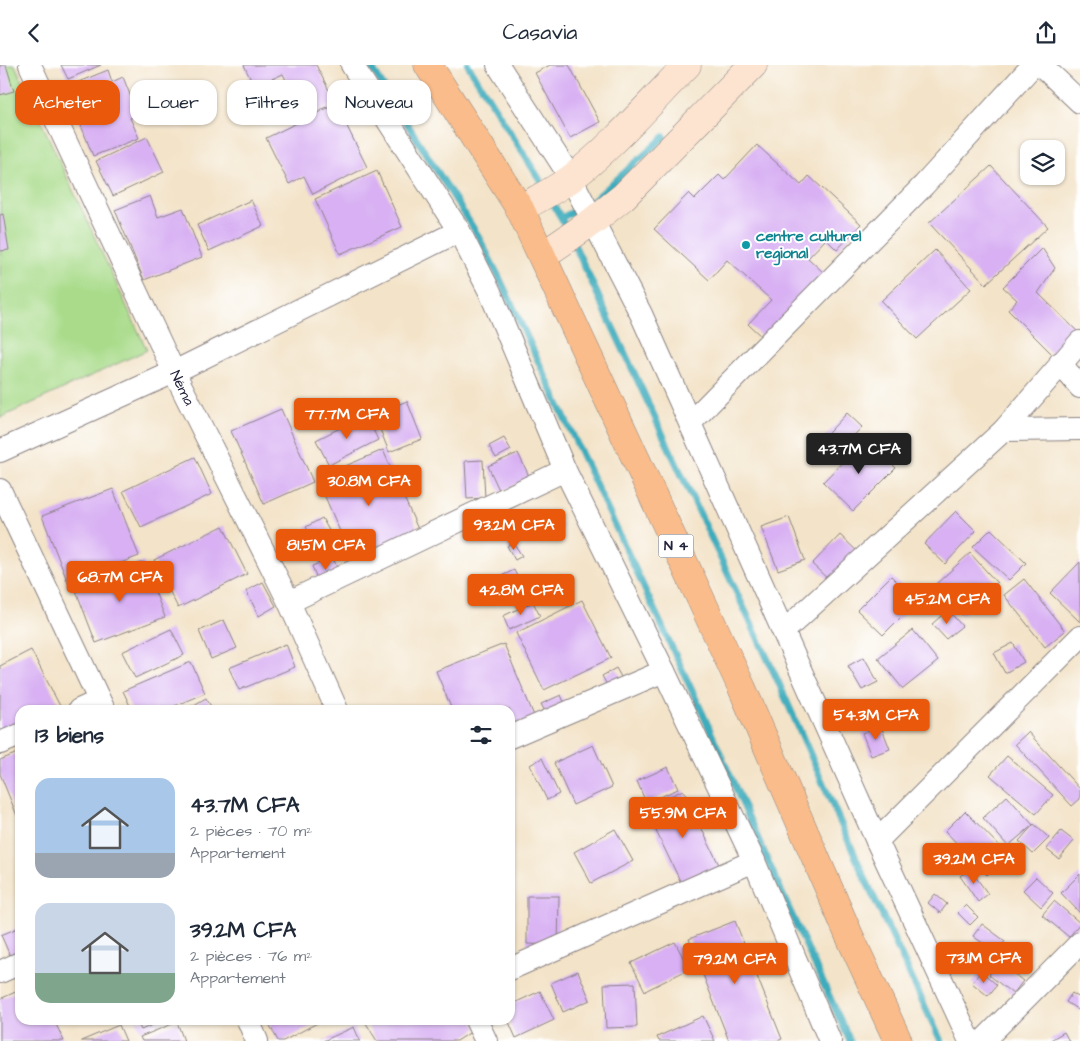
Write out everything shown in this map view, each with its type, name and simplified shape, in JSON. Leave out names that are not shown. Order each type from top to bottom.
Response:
[{"type":"highway","name":"N 4","points":[[428,65],[520,209],[742,688],[898,1041]]},
{"type":"street","name":"Néma","points":[[30,65],[174,372],[288,602],[335,705]]},
{"type":"street","points":[[352,65],[459,231],[490,292],[565,470],[664,671],[754,861],[830,1041]]},
{"type":"street","points":[[498,65],[564,182],[585,227],[641,314],[877,841],[970,1041]]},
{"type":"street","points":[[520,209],[564,182],[608,147],[687,65]]},
{"type":"street","points":[[542,256],[585,227],[623,197],[753,65]]},
{"type":"street","points":[[690,423],[924,185],[1033,65]]},
{"type":"street","points":[[1041,65],[1080,102]]},
{"type":"street","points":[[0,451],[174,372],[459,231]]},
{"type":"street","points":[[784,631],[1004,430],[1080,342]]},
{"type":"street","points":[[1060,363],[1080,387]]},
{"type":"street","points":[[1004,430],[1080,429]]},
{"type":"street","points":[[288,602],[565,470]]},
{"type":"street","points":[[0,490],[101,705]]},
{"type":"street","points":[[877,841],[1080,637]]},
{"type":"street","points":[[515,735],[664,671]]},
{"type":"street","points":[[0,743],[15,737]]},
{"type":"street","points":[[515,967],[754,861]]},
{"type":"street","points":[[983,1041],[1080,943]]},
{"type":"street","points":[[0,972],[15,965]]},
{"type":"street","points":[[250,1025],[257,1041]]},
{"type":"street","points":[[478,1025],[486,1041]]},
{"type":"green space","points":[[0,65],[15,65],[22,80],[15,80],[15,125],[43,125],[147,350],[0,418]]},
{"type":"building","points":[[0,65],[6,65],[14,91],[0,95]]},
{"type":"building","points":[[61,65],[101,65],[68,79]]},
{"type":"building","points":[[244,65],[316,65],[327,86],[327,107],[317,110],[317,80],[286,80],[283,74],[270,80],[251,80]]},
{"type":"building","points":[[550,65],[569,65],[600,122],[570,138],[535,73]]},
{"type":"building","points":[[108,70],[111,80],[83,80]]},
{"type":"building","points":[[123,77],[130,95],[130,125],[133,125],[139,138],[93,156],[81,125],[120,125],[120,80],[116,80]]},
{"type":"building","points":[[327,108],[327,125],[346,125],[367,167],[313,194],[304,176],[289,184],[266,138],[293,125],[317,125],[317,113]]},
{"type":"building","points":[[147,137],[164,172],[113,196],[96,161]]},
{"type":"building","name":"centre culturel regional","points":[[757,145],[801,185],[809,176],[861,224],[837,250],[826,239],[808,258],[824,273],[763,338],[748,324],[771,300],[727,260],[709,280],[654,229],[689,193],[695,199],[719,175],[724,180]]},
{"type":"building","points":[[991,166],[1048,227],[986,284],[929,223]]},
{"type":"building","points":[[377,171],[402,227],[340,254],[315,199]]},
{"type":"building","points":[[150,196],[158,217],[183,208],[202,257],[144,280],[115,210]]},
{"type":"building","points":[[251,200],[263,226],[209,251],[197,225]]},
{"type":"building","points":[[3,214],[9,250],[0,251],[0,215]]},
{"type":"building","points":[[1042,248],[1055,268],[1038,293],[1078,332],[1054,356],[1008,310],[1017,300],[1003,287]]},
{"type":"building","points":[[935,250],[971,289],[917,339],[881,301]]},
{"type":"building","points":[[407,401],[422,439],[389,452],[374,414]]},
{"type":"building","points":[[281,409],[313,482],[264,504],[231,431]]},
{"type":"building","points":[[847,413],[862,427],[829,462],[814,448]]},
{"type":"building","points":[[366,415],[378,440],[329,465],[316,440]]},
{"type":"building","points":[[504,438],[511,450],[496,458],[489,446]]},
{"type":"building","points":[[865,439],[896,468],[853,511],[823,482]]},
{"type":"building","points":[[383,450],[421,536],[354,564],[317,478]]},
{"type":"building","points":[[518,453],[530,478],[500,492],[488,466]]},
{"type":"building","points":[[195,457],[212,494],[141,527],[123,491]]},
{"type":"building","points":[[483,460],[485,498],[467,499],[465,461]]},
{"type":"building","points":[[113,489],[139,556],[68,583],[42,516]]},
{"type":"building","points":[[956,511],[976,531],[945,564],[924,544]]},
{"type":"building","points":[[789,517],[805,560],[778,570],[761,527]]},
{"type":"building","points":[[322,518],[336,543],[320,552],[306,527]]},
{"type":"building","points":[[557,519],[563,526],[549,537],[543,529]]},
{"type":"building","points":[[223,526],[247,574],[178,608],[154,560]]},
{"type":"building","points":[[991,529],[1026,563],[1009,580],[973,547]]},
{"type":"building","points":[[840,535],[859,553],[831,582],[812,564]]},
{"type":"building","points":[[513,542],[522,556],[515,560],[507,546]]},
{"type":"building","points":[[970,553],[997,583],[962,615],[935,585]]},
{"type":"building","points":[[333,558],[340,575],[319,584],[312,566]]},
{"type":"building","points":[[143,562],[165,617],[96,643],[75,588]]},
{"type":"building","points":[[1080,562],[1080,622],[1050,593]]},
{"type":"building","points":[[514,570],[523,589],[493,603],[485,584]]},
{"type":"building","points":[[891,576],[917,601],[883,635],[857,610]]},
{"type":"building","points":[[1024,579],[1065,631],[1045,647],[1004,595]]},
{"type":"building","points":[[263,582],[276,606],[259,616],[246,591]]},
{"type":"building","points":[[582,600],[611,658],[544,690],[516,633]]},
{"type":"building","points":[[533,602],[540,616],[509,630],[503,616]]},
{"type":"building","points":[[948,610],[962,626],[946,639],[932,624]]},
{"type":"building","points":[[224,620],[237,648],[211,659],[199,631]]},
{"type":"building","points":[[171,629],[184,655],[135,678],[122,652]]},
{"type":"building","points":[[913,630],[938,661],[903,689],[878,658]]},
{"type":"building","points":[[1013,643],[1024,662],[1005,673],[994,653]]},
{"type":"building","points":[[286,644],[295,667],[239,690],[229,668]]},
{"type":"building","points":[[504,644],[535,718],[515,726],[515,705],[450,705],[436,671]]},
{"type":"building","points":[[31,650],[59,705],[15,705],[15,728],[0,732],[0,666]]},
{"type":"building","points":[[864,657],[878,682],[862,690],[848,666]]},
{"type":"building","points":[[191,662],[205,693],[177,705],[130,705],[123,691]]},
{"type":"building","points":[[616,668],[625,684],[611,692],[602,676]]},
{"type":"building","points":[[561,695],[567,709],[548,717],[541,704]]},
{"type":"building","points":[[206,698],[210,705],[194,705]]},
{"type":"building","points":[[881,726],[890,749],[871,756],[862,733]]},
{"type":"building","points":[[1028,732],[1080,789],[1080,799],[1072,806],[1015,744]]},
{"type":"building","points":[[593,745],[612,787],[573,805],[554,763]]},
{"type":"building","points":[[15,754],[15,811],[0,774],[0,760]]},
{"type":"building","points":[[1007,756],[1053,795],[1036,814],[990,775]]},
{"type":"building","points":[[542,758],[559,794],[547,800],[530,765]]},
{"type":"building","points":[[668,767],[678,789],[646,803],[637,781]]},
{"type":"building","points":[[683,790],[721,869],[683,887],[645,808]]},
{"type":"building","points":[[1007,796],[1033,825],[1008,846],[983,818]]},
{"type":"building","points":[[965,811],[1008,855],[987,875],[945,831]]},
{"type":"building","points":[[1034,824],[1049,838],[1033,854],[1019,841]]},
{"type":"building","points":[[615,829],[633,861],[591,883],[574,852]]},
{"type":"building","points":[[1061,831],[1074,841],[1059,859],[1046,849]]},
{"type":"building","points":[[970,869],[988,894],[978,902],[960,876]]},
{"type":"building","points":[[1080,874],[1080,913],[1061,893]]},
{"type":"building","points":[[1036,877],[1053,893],[1041,907],[1023,890]]},
{"type":"building","points":[[935,894],[947,904],[940,913],[928,903]]},
{"type":"building","points":[[527,896],[559,896],[558,945],[527,944]]},
{"type":"building","points":[[1054,901],[1080,923],[1069,937],[1042,915]]},
{"type":"building","points":[[966,905],[978,917],[970,925],[958,913]]},
{"type":"building","points":[[735,921],[782,1039],[777,1041],[729,1041],[689,939]]},
{"type":"building","points":[[982,924],[1005,941],[996,953],[973,936]]},
{"type":"building","points":[[15,929],[14,965],[1,935]]},
{"type":"building","points":[[675,942],[689,969],[645,991],[631,963]]},
{"type":"building","points":[[999,962],[1023,981],[1013,994],[989,975]]},
{"type":"building","points":[[578,971],[590,1000],[563,1012],[551,983]]},
{"type":"building","points":[[981,971],[997,985],[988,996],[972,983]]},
{"type":"building","points":[[635,983],[637,1027],[606,1028],[604,984]]},
{"type":"building","points":[[540,991],[554,1020],[516,1038],[510,1025],[515,1025],[515,1003]]},
{"type":"building","points":[[15,992],[15,1025],[56,1025],[64,1041],[0,1041],[0,999]]},
{"type":"building","points":[[1072,993],[1080,998],[1080,1011],[1066,1002]]},
{"type":"building","points":[[703,1016],[715,1041],[659,1041],[657,1037]]},
{"type":"building","points":[[119,1025],[126,1041],[81,1041]]},
{"type":"building","points":[[138,1025],[152,1025],[141,1030]]},
{"type":"building","points":[[170,1025],[178,1025],[184,1041],[142,1041],[140,1037]]},
{"type":"building","points":[[270,1025],[313,1025],[283,1041],[278,1041]]},
{"type":"building","points":[[367,1025],[475,1025],[477,1028],[457,1041],[377,1041]]},
{"type":"building","points":[[354,1027],[360,1041],[323,1041]]},
{"type":"building","points":[[1064,1032],[1069,1041],[1049,1041]]},
{"type":"waterway","points":[[370,65],[477,234],[499,277],[702,712],[850,1041]]},
{"type":"waterway","points":[[468,65],[545,188]]},
{"type":"waterway","points":[[561,218],[593,201],[664,137]]},
{"type":"waterway","points":[[550,197],[568,232]]},
{"type":"waterway","points":[[573,242],[777,679],[864,876],[941,1041]]},
{"type":"place","name":"centre culturel regional","points":[[746,245]]}]
